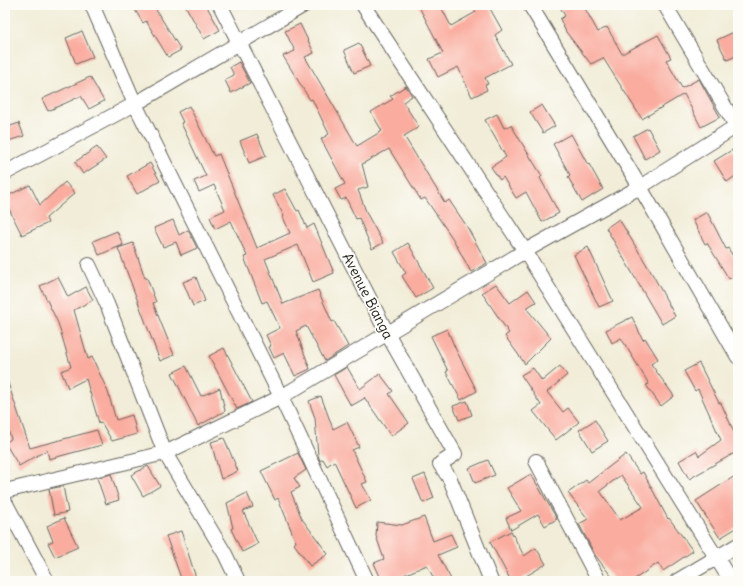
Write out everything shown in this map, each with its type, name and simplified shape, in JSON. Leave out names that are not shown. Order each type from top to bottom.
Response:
[{"type":"street","points":[[92,5],[135,104],[280,397],[367,581]]},
{"type":"street","name":"Avenue Bianga","points":[[220,5],[387,334],[455,454],[440,464],[450,479],[491,581]]},
{"type":"street","points":[[5,173],[135,104],[304,5]]},
{"type":"street","points":[[363,5],[525,251],[731,581]]},
{"type":"street","points":[[530,5],[640,187],[738,357]]},
{"type":"street","points":[[5,491],[165,453],[280,397],[525,251],[640,187],[737,127],[665,5]]},
{"type":"street","points":[[89,264],[107,304],[165,453],[225,554],[238,581]]},
{"type":"street","points":[[536,461],[599,581]]},
{"type":"street","points":[[5,502],[47,581]]},
{"type":"street","points":[[678,581],[738,545]]},
{"type":"building","points":[[132,5],[153,5],[181,50],[168,57],[146,21],[143,23]]},
{"type":"building","points":[[185,5],[206,5],[220,30],[204,39]]},
{"type":"building","points":[[418,5],[440,5],[451,26],[476,12],[472,5],[488,5],[502,30],[495,35],[511,64],[485,78],[488,84],[485,85],[487,90],[472,97],[458,67],[438,77],[429,59],[443,53]]},
{"type":"building","points":[[559,5],[583,5],[598,32],[607,27],[622,54],[658,35],[671,58],[666,60],[682,88],[699,79],[720,117],[701,127],[684,94],[642,119],[603,58],[591,64],[566,32],[560,19],[565,16]]},
{"type":"building","points":[[300,24],[314,53],[305,57],[357,146],[382,131],[371,112],[393,99],[390,96],[406,86],[412,96],[403,102],[419,127],[404,136],[445,203],[449,200],[466,225],[487,263],[471,272],[453,239],[425,198],[421,200],[389,149],[362,164],[368,187],[358,190],[367,214],[383,243],[372,249],[359,218],[356,219],[346,198],[341,200],[335,189],[345,184],[321,139],[329,134],[312,99],[310,100],[283,56],[295,51],[285,31]]},
{"type":"building","points":[[738,30],[738,55],[727,60],[717,40]]},
{"type":"building","points":[[82,31],[93,57],[76,64],[66,38]]},
{"type":"building","points":[[359,43],[370,66],[354,73],[344,50]]},
{"type":"building","points":[[239,62],[250,83],[231,93],[225,80],[234,75],[230,67]]},
{"type":"building","points":[[90,77],[104,101],[89,109],[81,96],[48,111],[42,99]]},
{"type":"building","points":[[542,105],[555,126],[543,133],[530,112]]},
{"type":"building","points":[[189,106],[214,156],[219,154],[257,248],[290,233],[283,217],[284,216],[273,195],[285,189],[297,211],[299,210],[307,228],[314,224],[334,273],[313,282],[298,245],[265,259],[283,304],[318,290],[332,322],[334,321],[348,346],[325,361],[306,326],[296,331],[310,369],[295,376],[284,353],[274,358],[269,347],[271,346],[266,335],[280,328],[267,301],[262,303],[244,257],[247,256],[231,221],[215,229],[210,217],[225,210],[214,185],[199,192],[194,181],[206,176],[181,123],[183,122],[178,112]]},
{"type":"building","points":[[497,114],[504,128],[511,125],[542,176],[540,178],[559,213],[542,222],[526,192],[516,198],[503,177],[500,180],[491,167],[506,157],[485,120]]},
{"type":"building","points":[[19,123],[24,136],[5,142],[5,128]]},
{"type":"building","points":[[648,128],[660,150],[645,159],[633,136]]},
{"type":"building","points":[[257,134],[266,156],[249,163],[240,141]]},
{"type":"building","points":[[571,134],[603,189],[582,202],[568,177],[570,175],[553,144]]},
{"type":"building","points":[[97,147],[106,159],[83,174],[75,162]]},
{"type":"building","points":[[732,150],[738,159],[738,174],[727,182],[714,161]]},
{"type":"building","points":[[150,163],[160,181],[137,194],[127,176]]},
{"type":"building","points":[[65,182],[75,193],[46,218],[48,223],[22,235],[5,201],[5,197],[30,185],[40,205]]},
{"type":"building","points":[[707,212],[726,249],[728,248],[738,264],[738,274],[729,279],[707,243],[705,244],[693,220]]},
{"type":"building","points":[[619,219],[654,277],[675,316],[662,324],[606,228]]},
{"type":"building","points":[[173,220],[179,235],[188,230],[197,248],[181,255],[176,242],[163,247],[154,228]]},
{"type":"building","points":[[117,231],[123,245],[99,255],[93,241]]},
{"type":"building","points":[[133,243],[145,278],[147,278],[156,302],[153,303],[174,355],[160,361],[118,248]]},
{"type":"building","points":[[408,243],[433,288],[416,298],[402,276],[406,273],[394,252]]},
{"type":"building","points":[[588,247],[613,301],[599,307],[574,255]]},
{"type":"building","points":[[58,277],[68,297],[86,287],[93,300],[74,310],[88,359],[92,357],[108,392],[116,420],[132,415],[137,434],[112,441],[101,422],[99,423],[86,379],[68,388],[61,371],[71,367],[58,323],[40,286]]},
{"type":"building","points":[[196,277],[205,301],[193,306],[183,282]]},
{"type":"building","points":[[496,284],[510,303],[528,290],[536,302],[526,308],[551,338],[525,364],[505,336],[509,333],[482,293]]},
{"type":"building","points":[[632,317],[643,340],[645,338],[658,359],[651,364],[674,396],[661,406],[646,385],[649,384],[621,338],[612,343],[606,330]]},
{"type":"building","points":[[447,329],[477,391],[461,400],[446,372],[448,371],[431,336]]},
{"type":"building","points":[[224,348],[252,402],[237,409],[209,356]]},
{"type":"building","points":[[699,363],[719,403],[721,403],[738,441],[738,451],[689,479],[679,461],[696,451],[699,456],[721,440],[698,389],[695,391],[684,371]]},
{"type":"building","points":[[186,366],[201,396],[220,388],[225,411],[198,426],[172,373]]},
{"type":"building","points":[[560,366],[567,375],[547,392],[563,412],[568,408],[579,422],[556,440],[533,411],[541,405],[521,375],[533,368],[542,381]]},
{"type":"building","points":[[347,367],[360,389],[380,374],[393,391],[389,394],[409,423],[391,436],[365,398],[351,406],[334,375]]},
{"type":"building","points":[[5,380],[7,380],[30,448],[97,430],[102,445],[49,459],[47,450],[19,466],[5,443],[11,439],[5,420]]},
{"type":"building","points":[[321,396],[333,429],[347,422],[359,447],[352,450],[367,482],[362,484],[371,500],[356,508],[334,461],[327,466],[323,459],[320,461],[318,455],[315,418],[309,401]]},
{"type":"building","points":[[467,401],[472,415],[459,420],[453,406]]},
{"type":"building","points":[[595,420],[608,441],[592,451],[579,430]]},
{"type":"building","points":[[224,438],[238,471],[221,479],[211,442]]},
{"type":"building","points":[[298,453],[306,470],[294,478],[300,487],[291,492],[302,519],[328,554],[310,566],[294,544],[296,542],[278,498],[275,500],[261,471]]},
{"type":"building","points":[[626,454],[640,474],[643,472],[668,519],[669,518],[693,551],[663,571],[658,563],[632,581],[615,581],[595,555],[579,524],[588,519],[568,493],[586,480],[588,483]],"holes":[[[621,475],[643,507],[620,520],[600,491]]]},
{"type":"building","points":[[488,460],[495,475],[475,483],[469,468]]},
{"type":"building","points":[[148,466],[160,486],[143,496],[131,475]]},
{"type":"building","points":[[111,474],[119,500],[106,504],[97,478]]},
{"type":"building","points":[[425,474],[434,498],[423,503],[413,479]]},
{"type":"building","points":[[531,474],[557,519],[545,526],[538,514],[511,530],[506,518],[521,511],[507,488]]},
{"type":"building","points":[[738,474],[738,527],[720,538],[696,501]]},
{"type":"building","points":[[63,486],[68,512],[54,515],[49,489]]},
{"type":"building","points":[[247,493],[253,507],[243,511],[258,544],[242,552],[231,529],[233,528],[227,503]]},
{"type":"building","points":[[424,517],[433,541],[451,534],[457,547],[438,555],[452,581],[435,581],[427,565],[390,581],[382,581],[374,563],[384,559],[376,536],[377,522],[402,525]]},
{"type":"building","points":[[64,518],[78,547],[55,557],[48,543],[53,541],[47,526]]},
{"type":"building","points":[[181,531],[197,581],[182,581],[166,536]]},
{"type":"building","points":[[511,531],[524,556],[536,548],[546,564],[518,581],[511,581],[490,542]]}]
